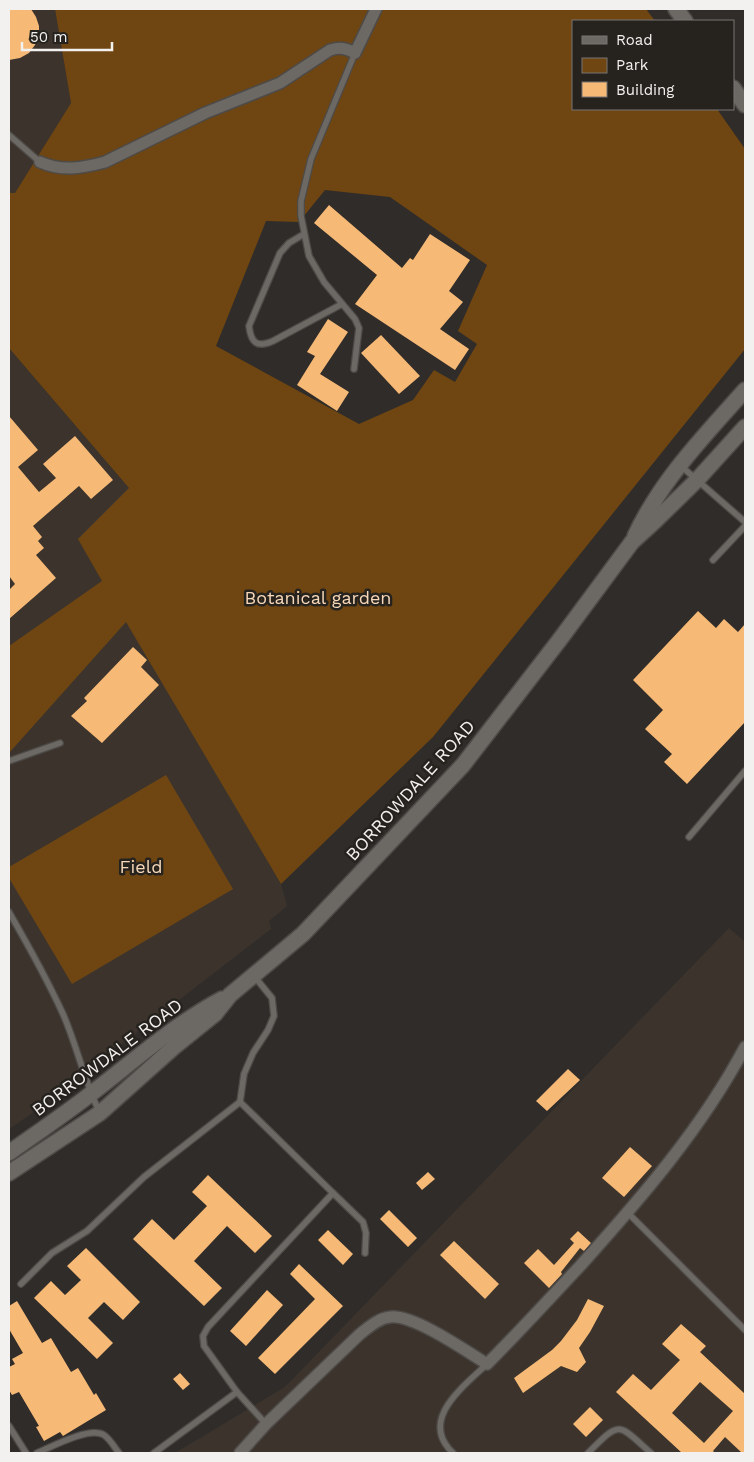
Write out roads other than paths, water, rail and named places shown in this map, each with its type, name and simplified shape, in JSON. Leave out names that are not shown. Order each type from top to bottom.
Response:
[{"type":"main road","points":[[676,9],[684,20]]},
{"type":"main road","points":[[734,89],[745,105]]},
{"type":"main road","name":"BORROWDALE ROAD","points":[[632,542],[644,515],[679,465],[745,390]]},
{"type":"main road","name":"BORROWDALE ROAD","points":[[9,1153],[91,1094],[176,1028],[204,1009],[230,995],[303,934],[462,765],[561,638],[632,542],[697,480],[745,427]]},
{"type":"main road","name":"BORROWDALE ROAD","points":[[9,1173],[100,1113],[174,1047],[215,1014],[230,995]]},
{"type":"street","points":[[40,162],[59,169],[89,166],[105,162],[204,113],[280,83],[330,50],[347,48],[356,53],[376,9]]},
{"type":"street","points":[[240,1453],[266,1424],[360,1334],[375,1323],[390,1317],[407,1318],[445,1338],[487,1364],[512,1340],[628,1213],[691,1135],[728,1080],[745,1047]]},
{"type":"lane","points":[[354,369],[359,328],[355,319],[316,270],[309,256],[301,216],[301,201],[312,159],[356,53]]},
{"type":"lane","points":[[9,135],[40,162]]},
{"type":"lane","points":[[304,234],[288,243],[280,253],[249,326],[250,336],[254,342],[263,345],[342,304]]},
{"type":"lane","points":[[679,465],[745,522]]},
{"type":"lane","points":[[713,560],[745,526]]},
{"type":"lane","points":[[9,761],[60,743]]},
{"type":"lane","points":[[689,837],[745,771]]},
{"type":"lane","points":[[9,912],[63,1015],[91,1094],[100,1113]]},
{"type":"lane","points":[[21,1284],[52,1253],[87,1231],[144,1176],[240,1102],[244,1074],[253,1053],[268,1030],[274,1016],[272,998],[254,976]]},
{"type":"lane","points":[[240,1102],[363,1222],[366,1233],[365,1253]]},
{"type":"lane","points":[[266,1424],[237,1392],[204,1346],[203,1336],[208,1326],[333,1194]]},
{"type":"lane","points":[[628,1213],[745,1330]]},
{"type":"lane","points":[[453,1453],[446,1447],[440,1433],[439,1423],[442,1412],[487,1364]]},
{"type":"lane","points":[[154,1453],[237,1392]]},
{"type":"lane","points":[[9,1426],[26,1453]]},
{"type":"lane","points":[[588,1453],[610,1432],[622,1429],[628,1432],[651,1453]]},
{"type":"lane","points":[[37,1453],[88,1432],[98,1432],[105,1436],[119,1453]]},
{"type":"park label","name":"Botanical garden","points":[[318,597]]},
{"type":"park label","name":"Field","points":[[141,866]]}]
